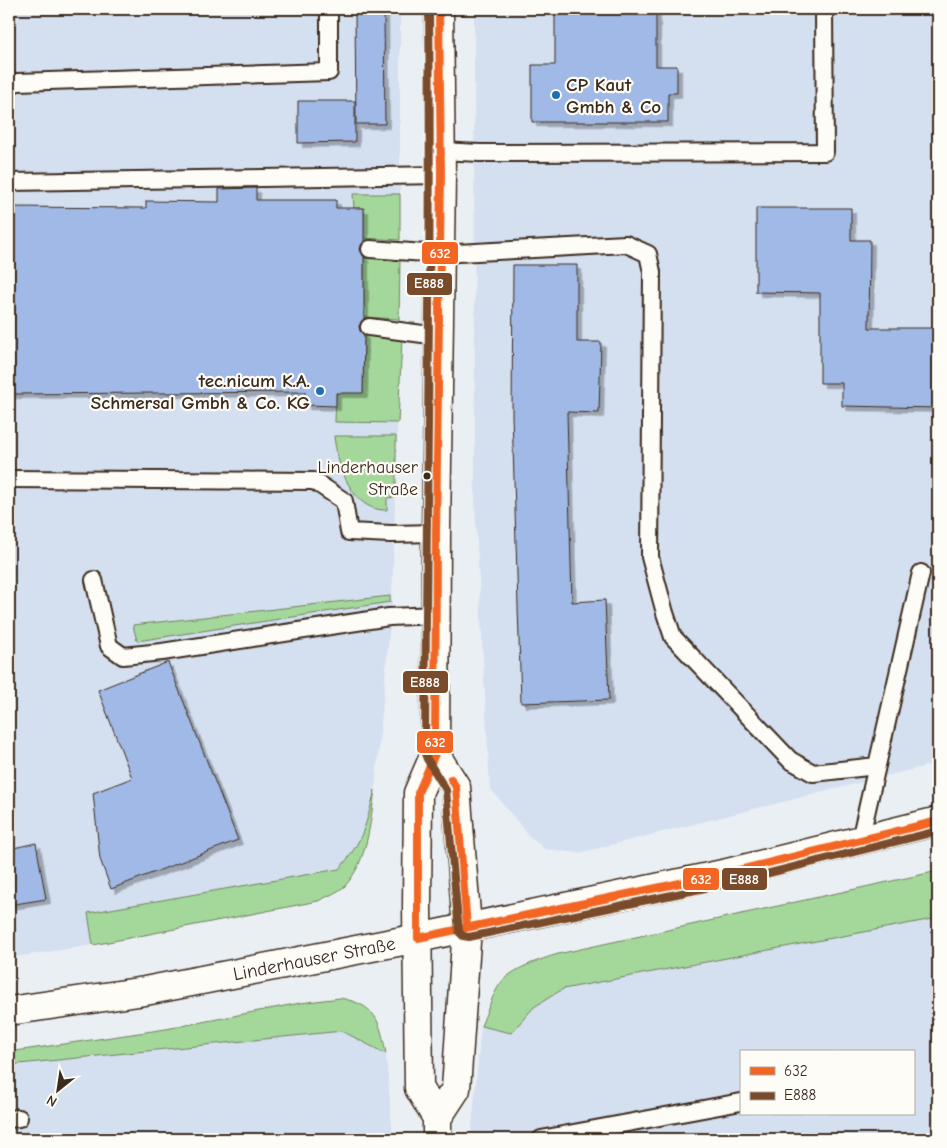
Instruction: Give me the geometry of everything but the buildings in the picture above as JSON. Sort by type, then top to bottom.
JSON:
[{"type":"street","points":[[437,1129],[419,1088],[418,794],[435,754],[440,254],[439,9]]},
{"type":"street","points":[[435,754],[456,787],[467,927],[456,1089],[437,1129]]},
{"type":"street","name":"Linderhauser Straße","points":[[9,1011],[145,991],[418,938],[723,874],[938,821]]},
{"type":"lane","points":[[9,86],[17,82],[329,72],[329,9]]},
{"type":"lane","points":[[9,182],[440,163],[480,153],[825,152],[824,9]]},
{"type":"lane","points":[[370,249],[440,254],[626,244],[648,254],[652,272],[650,557],[673,637],[790,760],[813,773],[877,766]]},
{"type":"lane","points":[[369,327],[438,336]]},
{"type":"lane","points":[[9,479],[314,481],[344,501],[350,532],[392,534],[436,533]]},
{"type":"lane","points":[[860,840],[921,573]]},
{"type":"lane","points":[[94,580],[109,646],[123,656],[162,652],[389,617],[436,615]]},
{"type":"lane","points":[[541,1139],[740,1102]]},
{"type":"shaded area","points":[[9,9],[400,9],[400,341],[392,600],[375,790],[364,831],[353,853],[339,869],[88,913],[93,945],[9,958]]},
{"type":"shaded area","points":[[474,9],[938,9],[938,763],[579,853],[545,849],[530,837],[490,788],[475,506]]},
{"type":"shaded area","points":[[938,918],[938,1139],[471,1139],[481,1026],[511,1033],[534,1007],[563,989]]},
{"type":"shaded area","points":[[342,1031],[386,1054],[393,1139],[9,1139],[9,1065]]},
{"type":"green space","points":[[353,194],[400,194],[400,240],[364,238],[364,208],[354,208]]},
{"type":"green space","points":[[364,258],[400,259],[399,319],[364,317]]},
{"type":"green space","points":[[364,336],[402,339],[398,423],[335,422],[336,393],[363,392]]},
{"type":"green space","points":[[334,436],[396,436],[396,497],[387,498],[387,510],[375,509],[364,503],[348,485],[339,460]]},
{"type":"green space","points":[[390,596],[390,602],[137,641],[133,625]]},
{"type":"green space","points":[[375,790],[367,841],[359,865],[345,886],[335,892],[318,901],[93,945],[88,913],[339,869],[359,841]]},
{"type":"green space","points":[[938,871],[938,918],[563,989],[534,1007],[511,1033],[481,1026],[494,994],[505,979],[527,965],[558,954]]},
{"type":"green space","points":[[340,998],[362,1005],[374,1016],[381,1032],[386,1054],[342,1031],[9,1065],[9,1052],[166,1029],[300,1003]]},
{"type":"transit line","name":"E888","points":[[429,9],[425,754],[446,790],[459,932],[463,936],[469,937],[725,884],[938,831]]},
{"type":"transit line","name":"632","points":[[439,9],[441,175],[435,754],[418,793],[418,938],[723,874],[938,821]]},
{"type":"transit line","name":"632","points":[[451,779],[456,787],[467,927]]},
{"type":"place","name":"CP Kaut Gmbh & Co","points":[[556,95]]},
{"type":"place","name":"tec.nicum K.A. Schmersal Gmbh & Co. KG","points":[[320,391]]},
{"type":"place","name":"Linderhauser Straße","points":[[427,476]]}]
